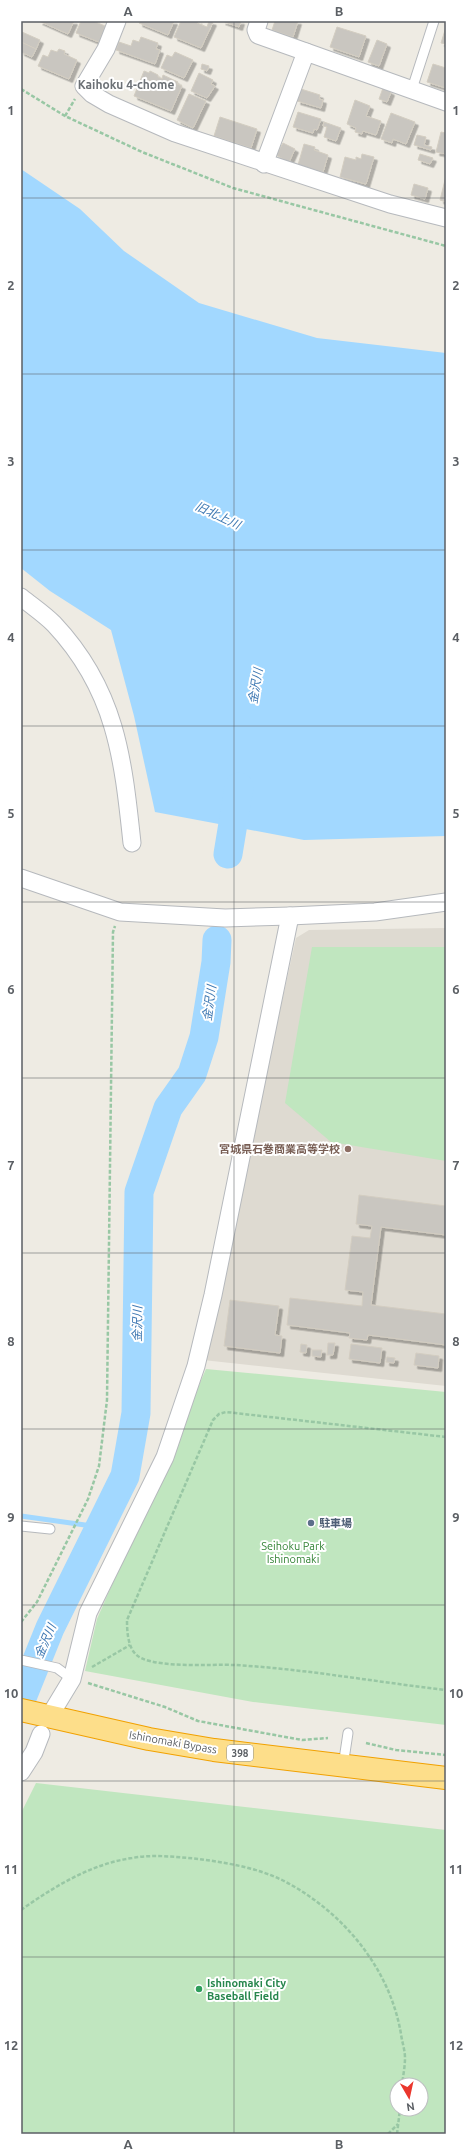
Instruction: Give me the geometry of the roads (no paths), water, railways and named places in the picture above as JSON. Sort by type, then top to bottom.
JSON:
[{"type":"highway","name":"Ishinomaki Bypass","points":[[37,1719],[149,1739],[343,1766],[446,1778]]},
{"type":"street","points":[[117,21],[106,49],[84,86],[92,94],[108,104],[175,134],[390,204],[446,218]]},
{"type":"street","points":[[259,21],[256,30],[258,35],[446,102]]},
{"type":"street","points":[[264,164],[306,52]]},
{"type":"street","points":[[21,597],[53,623],[79,654],[104,697],[115,728],[124,770],[132,843]]},
{"type":"street","points":[[21,878],[120,912],[225,918],[375,912],[446,902]]},
{"type":"street","points":[[21,1772],[34,1752],[37,1719],[72,1679],[84,1638],[88,1613],[165,1457],[196,1366],[213,1295],[290,916]]},
{"type":"lane","points":[[412,90],[434,21]]},
{"type":"lane","points":[[21,1526],[50,1529]]},
{"type":"lane","points":[[21,1660],[57,1668],[72,1679]]},
{"type":"lane","points":[[343,1766],[348,1732]]},
{"type":"water","name":"旧北上川","points":[[21,169],[80,209],[124,251],[199,303],[317,338],[446,353],[446,836],[304,840],[155,812],[134,716],[111,630],[50,591],[21,568]]},
{"type":"waterway","name":"金沢川","points":[[228,854],[239,787]]},
{"type":"waterway","name":"金沢川","points":[[21,1700],[50,1628],[125,1476],[136,1413],[139,1192],[168,1108],[192,1074],[204,1037],[216,962],[217,940]]},
{"type":"waterway","points":[[21,1516],[85,1525],[98,1529]]},
{"type":"place","name":"宮城県石巻商業高等学校","points":[[348,1149]]},
{"type":"place","name":"駐車場","points":[[311,1523]]},
{"type":"place","name":"Ishinomaki City Baseball Field","points":[[199,1989]]},
{"type":"district","name":"Kaihoku 4-chome","points":[[126,84]]},
{"type":"park label","name":"Seihoku Park Ishinomaki","points":[[293,1552]]}]
